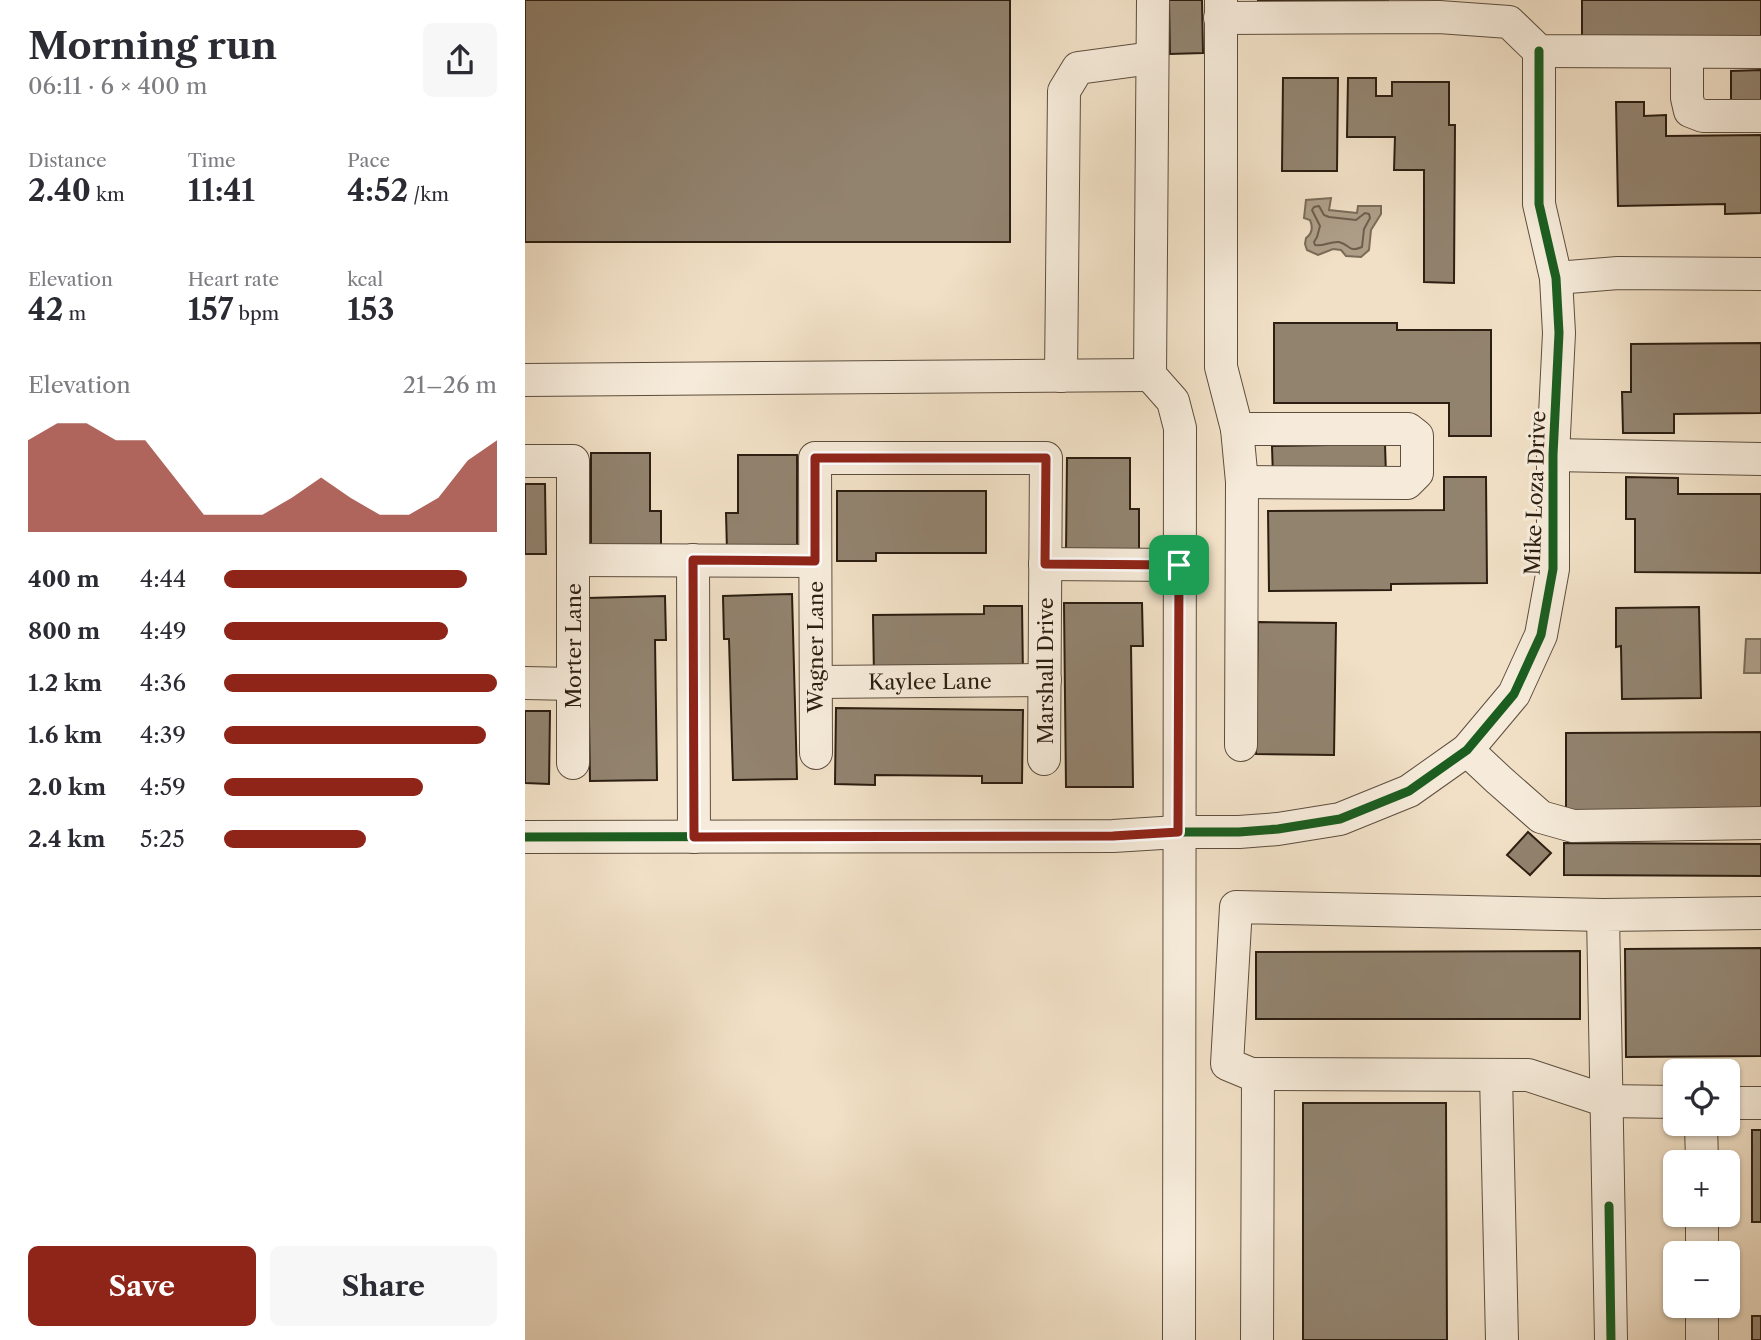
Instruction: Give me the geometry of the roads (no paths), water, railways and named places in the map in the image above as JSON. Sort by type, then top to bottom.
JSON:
[{"type":"street","points":[[1153,0],[1150,375],[1173,401],[1179,428],[1179,1340]]},
{"type":"street","points":[[1241,745],[1243,482],[1237,429],[1221,367],[1220,9],[1439,8],[1509,22],[1539,51],[1761,52]]},
{"type":"street","name":"Mike Loza Drive","points":[[525,837],[1113,836],[1277,829],[1340,819],[1409,791],[1467,750],[1514,694],[1541,635],[1553,569],[1553,455],[1559,333],[1556,278],[1539,204],[1539,51]]},
{"type":"street","points":[[1687,52],[1687,98],[1690,111],[1703,116],[1761,116]]},
{"type":"street","points":[[1061,376],[1064,91],[1078,68],[1153,58]]},
{"type":"street","points":[[1556,278],[1618,273],[1761,274]]},
{"type":"street","points":[[525,380],[1150,375]]},
{"type":"street","points":[[1237,429],[1408,429],[1417,436],[1417,472],[1407,483],[1243,482]]},
{"type":"street","points":[[1553,455],[1761,459]]},
{"type":"street","name":"Marshall Drive","points":[[815,458],[1046,458],[1044,759]]},
{"type":"street","name":"Wagner Lane","points":[[815,458],[815,752]]},
{"type":"street","points":[[525,461],[573,461],[573,560]]},
{"type":"street","name":"Morter Lane","points":[[573,763],[573,560],[815,561]]},
{"type":"street","points":[[693,560],[694,837]]},
{"type":"street","points":[[1045,564],[1179,565]]},
{"type":"street","name":"Kaylee Lane","points":[[815,682],[1045,680]]},
{"type":"street","points":[[525,683],[573,684]]},
{"type":"street","points":[[1467,750],[1541,817],[1573,826],[1761,823]]},
{"type":"street","points":[[1663,1102],[1607,1101],[1528,1075],[1251,1074],[1227,1064],[1236,907],[1603,915],[1761,913]]},
{"type":"street","points":[[1603,915],[1611,1340]]},
{"type":"street","points":[[1257,1340],[1258,1074]]},
{"type":"street","points":[[1496,1075],[1502,1340]]},
{"type":"street","points":[[1740,1102],[1761,1103]]},
{"type":"street","points":[[1702,1318],[1702,1340]]},
{"type":"water","points":[[1331,198],[1329,210],[1357,213],[1358,206],[1381,206],[1381,214],[1371,230],[1369,250],[1361,257],[1346,256],[1341,250],[1333,249],[1318,255],[1307,250],[1306,238],[1312,227],[1310,220],[1304,218],[1306,200]]},
{"type":"water","points":[[1746,639],[1761,639],[1761,673],[1744,673]]}]
